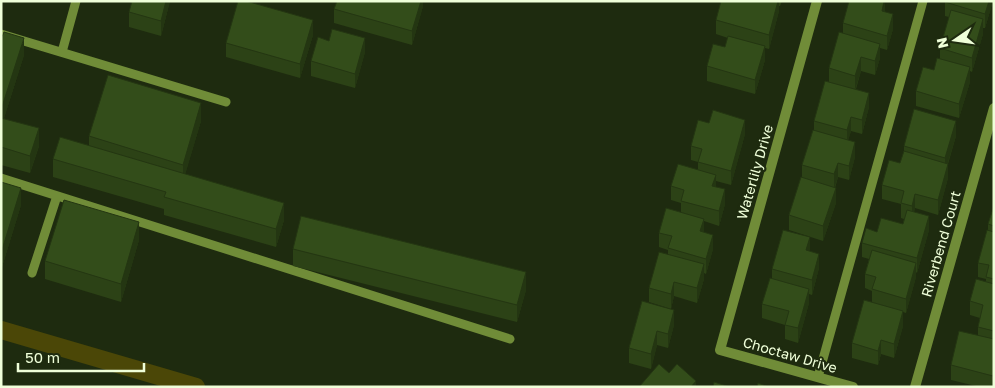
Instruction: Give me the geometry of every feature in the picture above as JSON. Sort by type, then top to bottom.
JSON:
[{"type":"street","name":"Waterlily Drive","points":[[720,350],[817,1]]},
{"type":"street","name":"Riverbend Court","points":[[915,387],[994,108]]},
{"type":"street","name":"Choctaw Drive","points":[[720,350],[853,387]]},
{"type":"lane","points":[[62,52],[76,1]]},
{"type":"lane","points":[[818,377],[923,1]]},
{"type":"lane","points":[[1,34],[226,102]]},
{"type":"lane","points":[[1,178],[510,339]]},
{"type":"lane","points":[[32,273],[57,196]]},
{"type":"building","points":[[132,1],[166,1],[161,21],[129,12]]},
{"type":"building","points":[[238,1],[246,1],[313,20],[300,64],[226,43]]},
{"type":"building","points":[[337,1],[421,1],[412,31],[334,9]]},
{"type":"building","points":[[721,1],[778,1],[769,35],[716,20]]},
{"type":"building","points":[[849,1],[884,1],[882,11],[893,14],[887,36],[843,23]]},
{"type":"building","points":[[945,1],[989,1],[985,14]]},
{"type":"building","points":[[951,10],[983,19],[972,58],[940,48]]},
{"type":"building","points":[[332,29],[365,38],[355,74],[311,61],[318,37],[329,41]]},
{"type":"building","points":[[4,32],[24,38],[1,110],[1,39]]},
{"type":"building","points":[[839,32],[880,44],[875,61],[861,57],[855,76],[829,68]]},
{"type":"building","points":[[728,36],[765,46],[755,80],[707,66],[713,44],[725,47]]},
{"type":"building","points":[[937,58],[970,67],[959,104],[916,91],[923,67],[934,70]]},
{"type":"building","points":[[108,75],[201,103],[183,165],[89,136]]},
{"type":"building","points":[[825,81],[869,93],[862,120],[851,117],[847,130],[814,121]]},
{"type":"building","points":[[914,109],[956,121],[945,158],[904,146]]},
{"type":"building","points":[[713,110],[745,120],[731,171],[698,162],[702,149],[691,146],[698,120],[709,123]]},
{"type":"building","points":[[1,118],[39,128],[30,156],[1,147]]},
{"type":"building","points":[[813,130],[855,142],[849,166],[838,163],[834,174],[802,165]]},
{"type":"building","points":[[60,137],[284,203],[276,229],[164,197],[166,192],[53,159]]},
{"type":"building","points":[[904,151],[948,164],[938,200],[915,194],[912,206],[901,203],[904,191],[882,185],[889,160],[900,163]]},
{"type":"building","points":[[678,164],[716,175],[712,186],[725,189],[719,211],[681,201],[684,190],[671,186]]},
{"type":"building","points":[[801,177],[836,188],[823,226],[789,215]]},
{"type":"building","points":[[1,182],[21,188],[2,250],[1,249]]},
{"type":"building","points":[[64,200],[139,222],[121,284],[45,261]]},
{"type":"building","points":[[994,206],[994,226],[988,224]]},
{"type":"building","points":[[666,208],[704,219],[700,231],[713,235],[706,259],[668,248],[672,236],[659,233]]},
{"type":"building","points":[[907,210],[929,216],[917,258],[862,243],[866,228],[877,232],[881,218],[903,224]]},
{"type":"building","points":[[301,216],[526,272],[517,305],[293,249]]},
{"type":"building","points":[[783,230],[810,237],[806,250],[819,254],[812,280],[772,269]]},
{"type":"building","points":[[987,230],[994,232],[994,279],[986,277],[989,265],[978,263]]},
{"type":"building","points":[[872,250],[916,263],[906,299],[872,289],[876,277],[865,274]]},
{"type":"building","points":[[659,252],[704,264],[697,288],[674,282],[671,294],[649,288]]},
{"type":"building","points":[[770,278],[809,289],[798,328],[785,325],[789,311],[762,304]]},
{"type":"building","points":[[976,279],[994,284],[994,331],[978,327],[983,305],[970,301]]},
{"type":"building","points":[[864,300],[903,311],[894,344],[881,340],[878,351],[852,343]]},
{"type":"building","points":[[642,301],[674,310],[668,334],[657,331],[651,354],[629,348]]},
{"type":"building","points":[[959,331],[994,339],[993,376],[951,365]]},
{"type":"building","points":[[659,364],[669,373],[677,364],[696,381],[691,387],[639,387]]},
{"type":"building","points":[[714,382],[730,387],[713,387]]},
{"type":"building","points":[[758,383],[769,387],[757,387]]},
{"type":"waterway","points":[[1,330],[196,387]]}]
